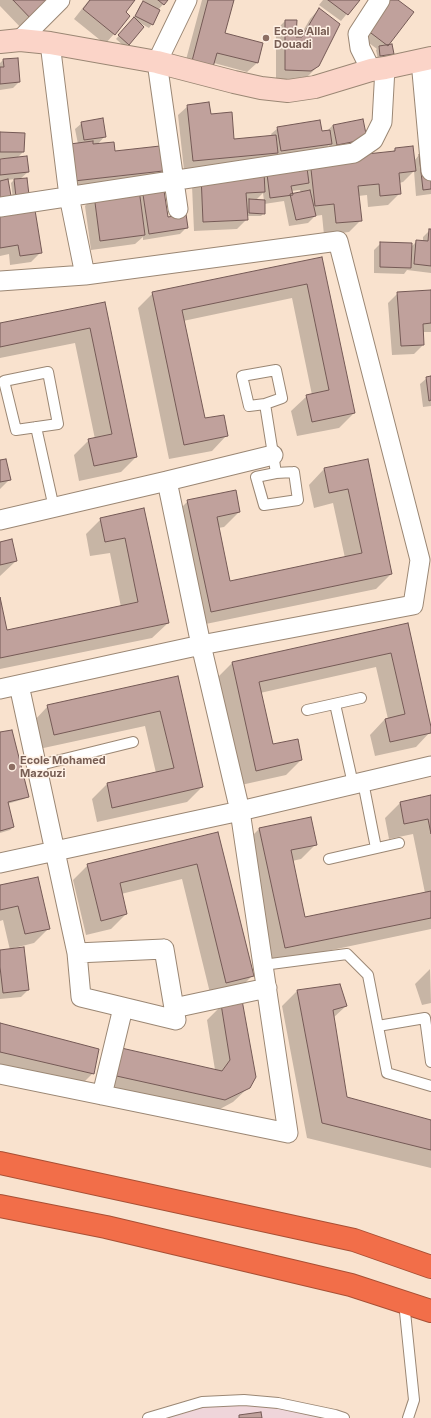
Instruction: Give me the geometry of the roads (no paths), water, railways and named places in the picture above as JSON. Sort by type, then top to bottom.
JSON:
[{"type":"highway","points":[[0,1163],[354,1240],[431,1267]]},
{"type":"highway","points":[[0,1206],[114,1228],[351,1285],[431,1311]]},
{"type":"street","points":[[10,41],[60,0]]},
{"type":"street","points":[[178,209],[157,62],[187,0]]},
{"type":"street","points":[[0,207],[354,153],[373,140],[382,122],[378,69],[360,48],[358,34],[380,0]]},
{"type":"street","points":[[10,41],[50,43],[157,62],[260,88],[288,91],[315,87],[378,69],[426,60],[431,171]]},
{"type":"street","points":[[50,43],[69,196],[85,275]]},
{"type":"street","points":[[0,281],[85,275],[338,241],[420,560],[414,605],[201,645],[0,690]]},
{"type":"street","points":[[0,520],[168,481],[274,464]]},
{"type":"street","points":[[0,1074],[288,1133],[240,810],[201,645],[168,481]]},
{"type":"street","points":[[19,685],[77,953],[81,997],[176,1020],[164,949],[77,953]]},
{"type":"street","points":[[0,863],[431,766]]},
{"type":"street","points":[[174,1008],[266,988]]},
{"type":"street","points":[[102,1095],[123,1008]]},
{"type":"lane","points":[[276,370],[282,398],[265,404],[250,406],[242,376],[276,370]]},
{"type":"lane","points":[[48,372],[58,424],[36,427],[16,430],[4,381],[48,372]]},
{"type":"lane","points":[[265,404],[274,464]]},
{"type":"lane","points":[[36,427],[54,508]]},
{"type":"lane","points":[[274,464],[294,472],[298,500],[264,505],[256,478],[274,464]]},
{"type":"lane","points":[[307,710],[361,698]]},
{"type":"lane","points":[[335,704],[376,848]]},
{"type":"lane","points":[[36,766],[133,742]]},
{"type":"lane","points":[[329,859],[399,843]]},
{"type":"lane","points":[[263,965],[347,954],[368,975],[387,1073],[431,1086]]},
{"type":"lane","points":[[378,1026],[425,1018],[431,1062]]},
{"type":"lane","points":[[404,1302],[414,1400],[408,1418]]},
{"type":"lane","points":[[148,1418],[202,1402],[244,1400],[278,1403],[344,1418]]},
{"type":"place","name":"Ecole Allal Douadi","points":[[266,38]]},
{"type":"place","name":"Ecole Mohamed Mazouzi","points":[[12,767]]}]
